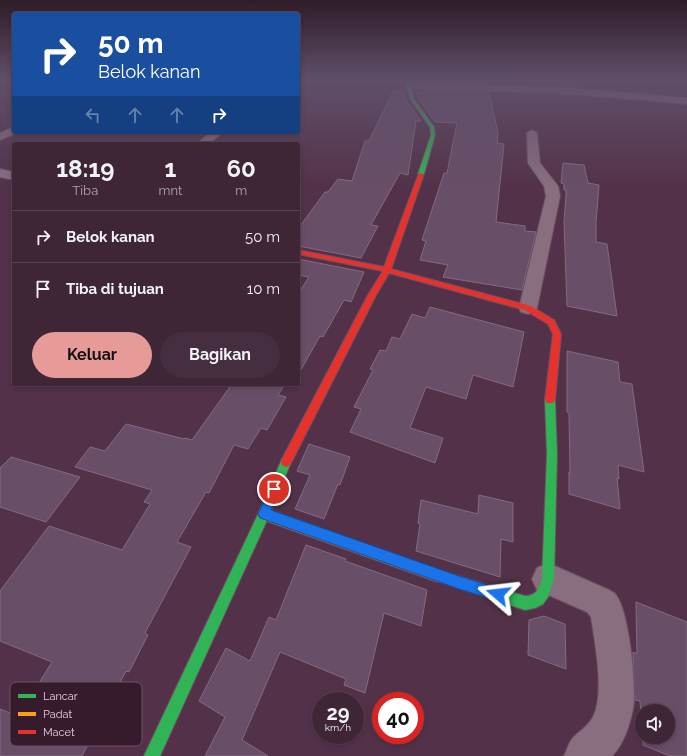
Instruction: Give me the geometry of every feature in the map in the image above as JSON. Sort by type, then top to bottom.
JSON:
[{"type":"street","points":[[152,756],[264,514],[285,464],[372,295],[387,270],[411,205],[433,135],[432,127],[424,115]]},
{"type":"street","points":[[0,137],[12,131]]},
{"type":"street","points":[[528,308],[553,196],[551,186],[534,163],[532,133]]},
{"type":"street","points":[[205,142],[215,134]]},
{"type":"street","points":[[0,173],[12,176]]},
{"type":"street","points":[[264,514],[459,582],[525,603],[537,601],[543,595],[548,578],[552,454],[550,390],[557,334],[551,322],[528,308],[387,270],[300,252]]},
{"type":"street","points":[[548,578],[598,600],[605,606],[607,612],[616,682],[615,713],[603,737],[587,750],[584,756]]},
{"type":"building","points":[[381,115],[417,115],[421,121],[416,121],[408,175],[400,173],[371,225],[378,226],[361,258],[300,246],[300,226],[325,192],[328,192],[338,179],[352,181],[365,141],[369,141]]},
{"type":"building","points":[[430,115],[494,115],[498,133],[497,143],[504,144],[496,222],[525,226],[525,231],[536,232],[522,290],[443,277],[448,265],[420,260],[426,241],[422,240],[444,173],[447,173],[457,123],[435,122]]},
{"type":"building","points":[[563,163],[584,165],[588,183],[599,185],[596,242],[607,244],[617,316],[567,306],[564,222],[566,190],[564,190],[564,184],[561,183]]},
{"type":"building","points":[[300,259],[364,272],[351,302],[344,300],[323,337],[320,336],[300,371],[300,291],[309,277],[300,275]]},
{"type":"building","points":[[430,307],[524,332],[513,387],[473,375],[466,399],[426,387],[410,428],[443,438],[435,463],[350,432],[361,409],[354,407],[373,370],[370,369],[380,350],[386,351],[392,337],[400,339],[412,314],[425,318]]},
{"type":"building","points":[[567,351],[618,362],[620,382],[632,384],[644,472],[618,465],[619,479],[617,478],[620,509],[569,494],[569,472],[570,473],[569,413],[567,412]]},
{"type":"building","points":[[231,386],[284,386],[278,395],[286,397],[267,430],[261,428],[248,449],[234,445],[209,493],[206,492],[177,542],[191,547],[145,633],[148,635],[129,672],[126,671],[120,682],[40,682],[52,662],[0,641],[0,591],[49,526],[122,550],[150,504],[144,502],[152,490],[75,467],[90,447],[105,451],[126,424],[192,440]]},
{"type":"building","points":[[309,444],[350,457],[340,485],[338,484],[324,519],[295,509],[310,475],[297,471]]},
{"type":"building","points":[[11,457],[80,477],[46,522],[0,507],[0,468]]},
{"type":"building","points":[[479,495],[513,503],[513,542],[501,539],[500,577],[416,551],[420,524],[418,523],[421,500],[478,514]]},
{"type":"building","points":[[306,545],[346,559],[345,561],[427,590],[421,626],[384,613],[365,693],[344,685],[346,679],[280,652],[242,740],[268,756],[205,756],[225,717],[199,701],[226,648],[250,661],[269,617],[276,620]]},
{"type":"building","points":[[636,602],[687,622],[687,756],[670,756],[643,745],[675,744],[675,704],[640,704],[640,701],[635,700],[633,652],[637,654]]},
{"type":"building","points":[[544,616],[565,624],[566,669],[528,655],[529,620]]},
{"type":"building","points":[[0,709],[10,713],[10,746],[87,746],[82,756],[0,756]]},
{"type":"traffic: fast","points":[[421,174],[433,135],[432,127],[424,115]]},
{"type":"traffic: fast","points":[[438,576],[525,603],[535,602],[541,596],[548,579],[552,454],[550,400]]},
{"type":"traffic: fast","points":[[152,756],[264,514],[286,462]]},
{"type":"traffic: slow","points":[[264,514],[438,576]]},
{"type":"traffic: jam","points":[[286,462],[372,295],[387,270],[421,174]]},
{"type":"traffic: jam","points":[[300,252],[387,270],[528,308],[551,322],[557,334],[550,400]]},
{"type":"route","points":[[274,489],[264,514],[459,582],[498,594]]}]
